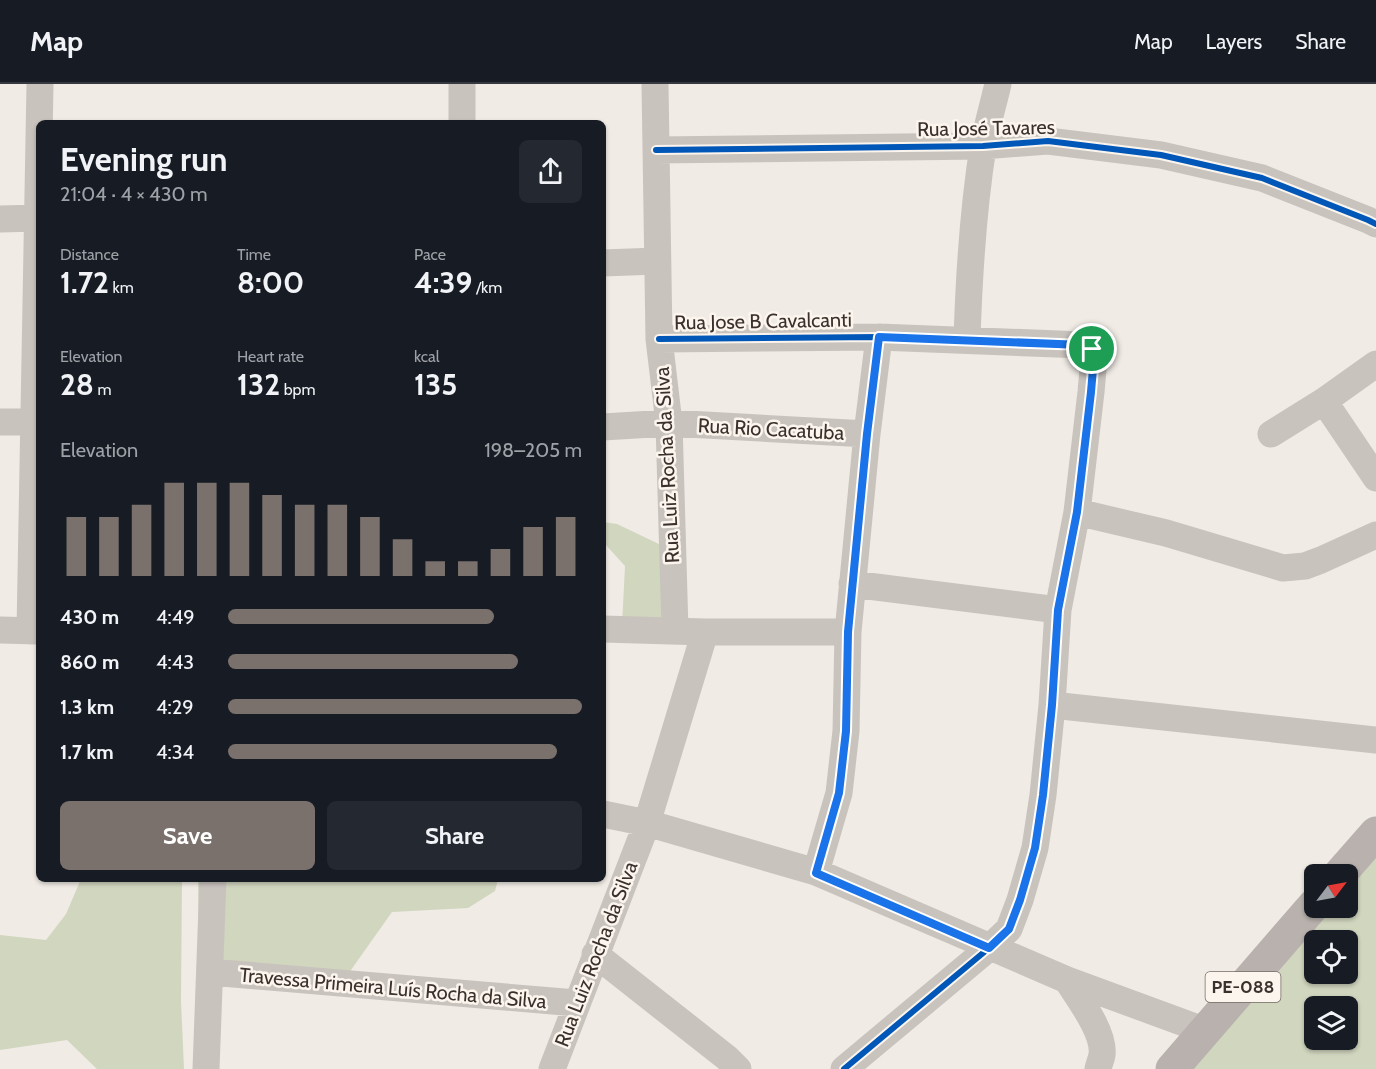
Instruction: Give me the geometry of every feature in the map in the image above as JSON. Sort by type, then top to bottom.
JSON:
[{"type":"main road","points":[[1349,864],[1376,832]]},
{"type":"main road","name":"PE-088","points":[[1172,1069],[1304,917]]},
{"type":"street","points":[[39,120],[40,84]]},
{"type":"street","points":[[462,84],[462,120]]},
{"type":"street","name":"Rua Luiz Rocha da Silva","points":[[655,84],[659,339],[669,423],[675,630]]},
{"type":"street","points":[[967,339],[968,287],[984,146],[998,84]]},
{"type":"street","name":"Rua José Tavares","points":[[656,150],[984,146],[1048,141],[1161,154],[1262,178],[1376,224]]},
{"type":"street","points":[[0,219],[36,218]]},
{"type":"street","points":[[606,263],[657,261]]},
{"type":"street","points":[[816,873],[839,793],[846,731],[848,632],[852,584],[879,337]]},
{"type":"street","name":"Rua Jose B Cavalcanti","points":[[659,339],[879,337],[967,339],[1090,347],[1094,357],[1077,512]]},
{"type":"street","points":[[1271,434],[1324,401],[1376,364]]},
{"type":"street","points":[[1324,401],[1376,478]]},
{"type":"street","points":[[0,422],[36,422],[34,631],[0,630]]},
{"type":"street","name":"Rua Rio Cacatuba","points":[[606,427],[669,423],[867,434]]},
{"type":"street","points":[[844,1069],[1009,929],[1035,848],[1052,705],[1058,610],[1077,512],[1166,533],[1283,568],[1305,566],[1376,535]]},
{"type":"street","points":[[852,584],[1058,610]]},
{"type":"street","points":[[606,629],[848,632]]},
{"type":"street","name":"Rua Luiz Rocha da Silva","points":[[552,1069],[646,823],[705,632]]},
{"type":"street","points":[[1052,705],[1376,740]]},
{"type":"street","points":[[606,815],[646,823],[816,873],[1067,980],[1206,1031]]},
{"type":"street","points":[[206,1069],[213,882]]},
{"type":"street","points":[[595,954],[738,1069]]},
{"type":"street","name":"Travessa Primeira Luís Rocha da Silva","points":[[210,972],[576,1003]]},
{"type":"street","points":[[1067,980],[1083,1005],[1100,1040],[1102,1053],[1098,1069]]},
{"type":"green space","points":[[606,522],[617,524],[661,545],[661,631],[622,625],[625,566],[606,545]]},
{"type":"green space","points":[[1376,840],[1376,1069],[1174,1069],[1309,918],[1358,918],[1358,864],[1356,864]]},
{"type":"green space","points":[[80,882],[182,882],[181,1001],[184,1069],[97,1069],[67,1040],[0,1050],[0,935],[46,940],[66,914]]},
{"type":"green space","points":[[198,882],[497,882],[495,891],[468,908],[392,912],[346,977],[199,960]]},
{"type":"cycle path","points":[[656,150],[983,146],[1048,141],[1161,155],[1262,178],[1376,224]]},
{"type":"cycle path","points":[[659,339],[879,337],[1083,345],[1090,347],[1093,353],[1091,392],[1077,512],[1058,610],[1043,795],[1035,848],[1020,900],[1009,929],[844,1069]]},
{"type":"route","points":[[879,337],[1087,345],[1092,349],[1094,357],[1091,392],[1077,512],[1058,610],[1052,705],[1035,848],[1009,929],[989,948],[816,873],[839,793],[846,731],[848,632],[879,337]]}]
